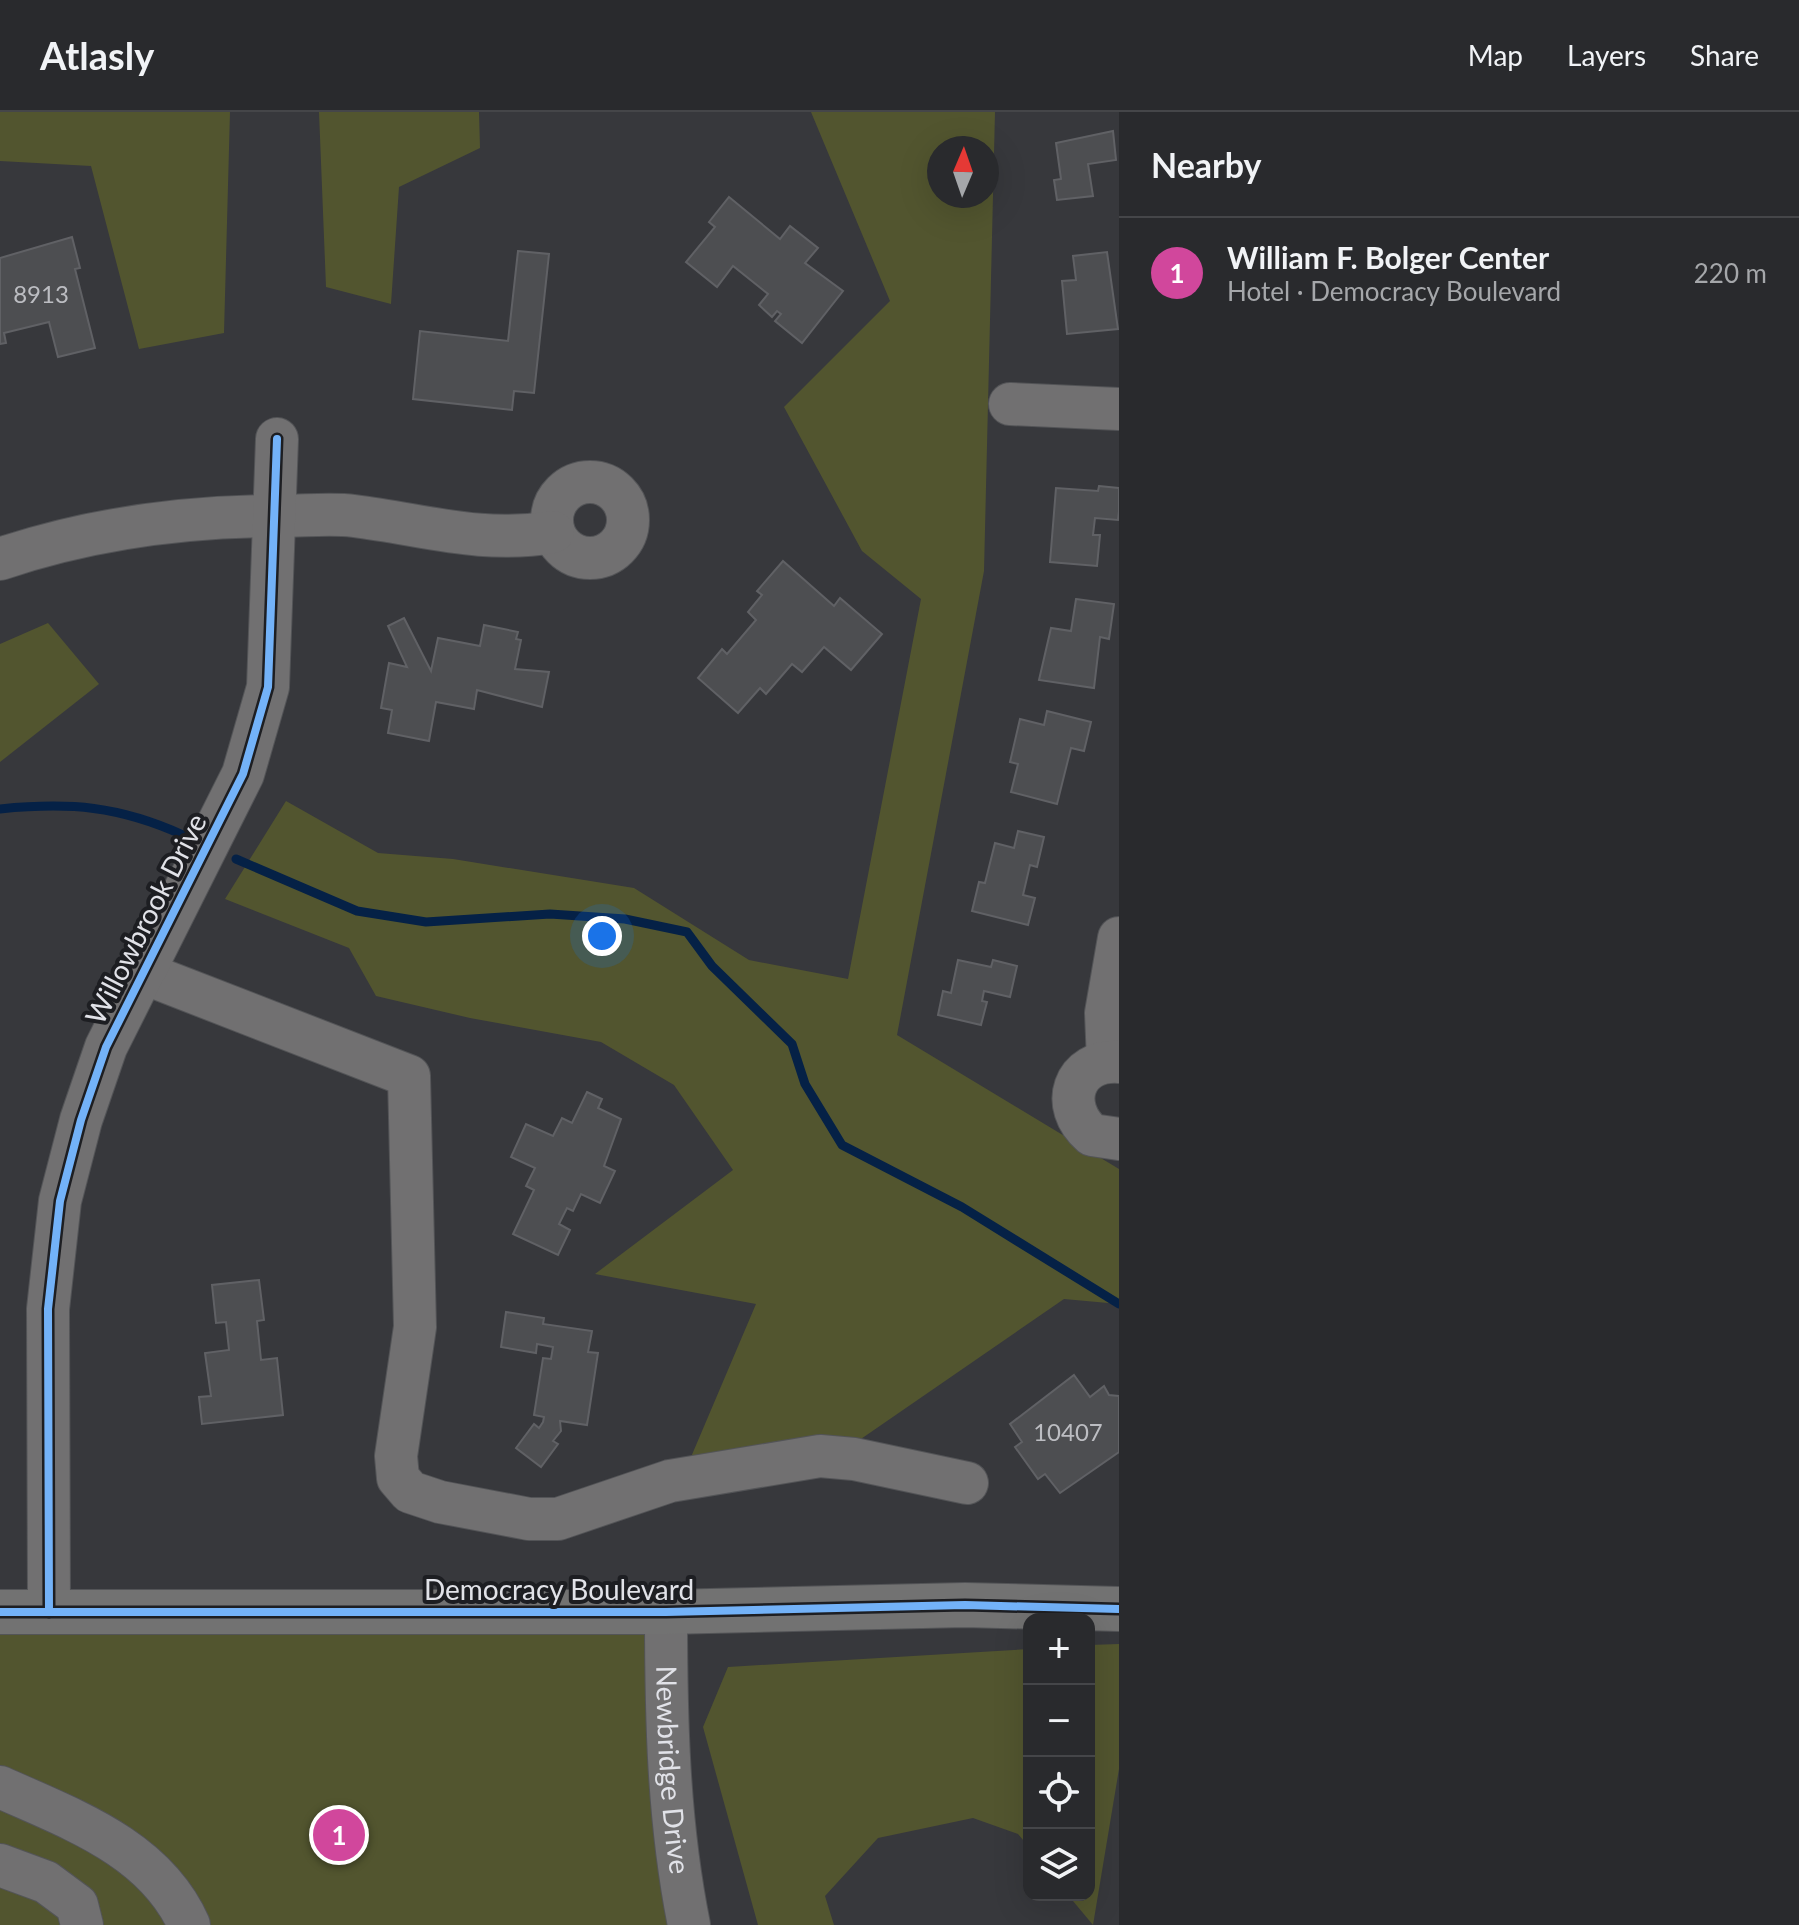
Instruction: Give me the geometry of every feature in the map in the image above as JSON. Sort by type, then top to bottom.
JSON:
[{"type":"main road","name":"Democracy Boulevard","points":[[0,1612],[666,1612],[965,1605],[1119,1609]]},
{"type":"street","points":[[1010,404],[1119,409]]},
{"type":"street","name":"Willowbrook Drive","points":[[49,1612],[48,1309],[60,1201],[81,1120],[106,1047],[243,774],[257,732],[268,687],[277,439]]},
{"type":"street","points":[[0,559],[75,537],[156,522],[274,516],[352,516],[481,537],[519,537],[553,532]]},
{"type":"street","points":[[1119,938],[1106,1013],[1113,1062],[1085,1071],[1073,1093],[1076,1116],[1092,1135],[1119,1139]]},
{"type":"street","points":[[141,972],[409,1076],[415,1327],[396,1456],[398,1478],[410,1492],[440,1502],[529,1519],[558,1519],[670,1481],[820,1456],[854,1459],[967,1483]]},
{"type":"street","name":"Newbridge Drive","points":[[666,1612],[666,1746],[676,1858],[689,1925]]},
{"type":"street","points":[[0,1787],[93,1830],[144,1862],[183,1912],[189,1925]]},
{"type":"street","points":[[0,1865],[46,1882],[77,1905],[82,1925]]},
{"type":"green space","points":[[0,112],[230,112],[224,333],[139,349],[91,166],[0,161]]},
{"type":"green space","points":[[319,112],[479,112],[480,148],[399,187],[391,304],[326,287]]},
{"type":"green space","points":[[811,112],[995,112],[994,136],[927,136],[927,208],[993,208],[984,571],[897,1035],[1119,1169],[1119,1304],[1064,1299],[858,1441],[691,1457],[756,1304],[595,1274],[733,1170],[674,1085],[601,1042],[470,1018],[376,996],[349,948],[225,899],[286,801],[378,853],[453,859],[634,888],[749,960],[848,979],[921,599],[862,551],[784,407],[890,301]]},
{"type":"green space","points":[[48,623],[99,684],[0,762],[0,644]]},
{"type":"green space","points":[[0,1609],[666,1612],[692,1925],[0,1925]]},
{"type":"green space","points":[[1119,1644],[1119,1769],[1093,1925],[1073,1901],[1095,1901],[1095,1645]]},
{"type":"green space","points":[[1023,1649],[1023,1840],[1018,1834],[973,1818],[878,1838],[825,1896],[834,1925],[758,1925],[703,1727],[728,1667]]},
{"type":"building","points":[[1113,131],[1116,160],[1088,164],[1093,196],[1057,200],[1054,180],[1061,179],[1056,143]]},
{"type":"building","points":[[729,197],[780,239],[790,226],[818,248],[805,263],[843,291],[802,343],[775,321],[781,314],[777,311],[772,317],[759,305],[768,294],[733,266],[717,287],[686,262],[715,227],[709,222]]},
{"type":"building","points":[[72,237],[80,268],[75,269],[95,348],[58,357],[49,322],[4,333],[6,343],[0,344],[0,258]]},
{"type":"building","points":[[518,251],[549,254],[534,393],[514,391],[512,410],[413,399],[420,331],[508,341]]},
{"type":"building","points":[[1107,252],[1118,329],[1067,334],[1062,281],[1076,280],[1073,256]]},
{"type":"building","points":[[1099,486],[1119,488],[1119,511],[1118,520],[1095,518],[1093,535],[1100,535],[1097,566],[1050,562],[1056,488],[1098,491]]},
{"type":"building","points":[[783,561],[834,606],[840,598],[882,634],[851,670],[824,647],[802,672],[792,664],[766,694],[760,688],[738,713],[698,678],[722,649],[727,654],[756,620],[748,612],[762,595],[757,591]]},
{"type":"building","points":[[1076,599],[1114,604],[1109,639],[1100,637],[1094,688],[1039,680],[1051,628],[1071,631]]},
{"type":"building","points":[[404,618],[431,671],[438,638],[480,646],[484,625],[518,632],[516,639],[521,640],[515,669],[549,672],[542,707],[477,690],[474,709],[436,702],[429,741],[388,733],[392,710],[381,708],[389,663],[407,667],[388,626]]},
{"type":"building","points":[[1047,711],[1091,722],[1084,751],[1071,748],[1057,804],[1011,792],[1018,764],[1010,762],[1020,719],[1044,725]]},
{"type":"building","points":[[1018,831],[1044,837],[1037,867],[1030,865],[1023,895],[1035,898],[1028,925],[972,911],[979,882],[985,883],[995,843],[1014,848]]},
{"type":"building","points":[[958,960],[991,967],[993,960],[1017,966],[1010,997],[984,991],[982,1001],[987,1002],[981,1025],[938,1015],[943,991],[951,993]]},
{"type":"building","points":[[587,1092],[602,1099],[598,1108],[621,1119],[604,1166],[615,1171],[600,1203],[581,1194],[573,1211],[567,1208],[559,1224],[570,1230],[558,1255],[513,1234],[534,1190],[526,1186],[535,1168],[511,1157],[526,1124],[553,1136],[562,1118],[572,1123]]},
{"type":"building","points":[[259,1280],[264,1320],[257,1321],[261,1360],[277,1358],[283,1415],[202,1424],[199,1397],[211,1396],[205,1353],[229,1350],[226,1322],[216,1323],[212,1285]]},
{"type":"building","points":[[506,1312],[544,1318],[543,1324],[592,1331],[588,1352],[598,1353],[587,1425],[560,1421],[561,1431],[553,1441],[558,1444],[541,1467],[516,1448],[534,1424],[539,1428],[543,1422],[544,1417],[534,1415],[543,1358],[551,1359],[553,1347],[537,1344],[536,1353],[501,1347]]},
{"type":"building","points":[[1074,1375],[1090,1397],[1104,1386],[1109,1395],[1119,1396],[1119,1452],[1060,1493],[1045,1474],[1038,1479],[1015,1447],[1022,1442],[1010,1424]]},
{"type":"waterway","points":[[0,809],[49,806],[94,808],[137,818],[183,835]]},
{"type":"waterway","points":[[236,859],[357,911],[426,922],[550,914],[625,919],[687,932],[712,966],[792,1044],[805,1084],[842,1145],[962,1207],[1119,1304]]},
{"type":"cycle path","points":[[49,1612],[48,1309],[60,1201],[81,1120],[106,1047],[243,774],[268,687],[277,439]]},
{"type":"cycle path","points":[[0,1612],[666,1612],[965,1605],[1119,1609]]},
{"type":"place","name":"William F. Bolger Center","points":[[339,1835]]}]
